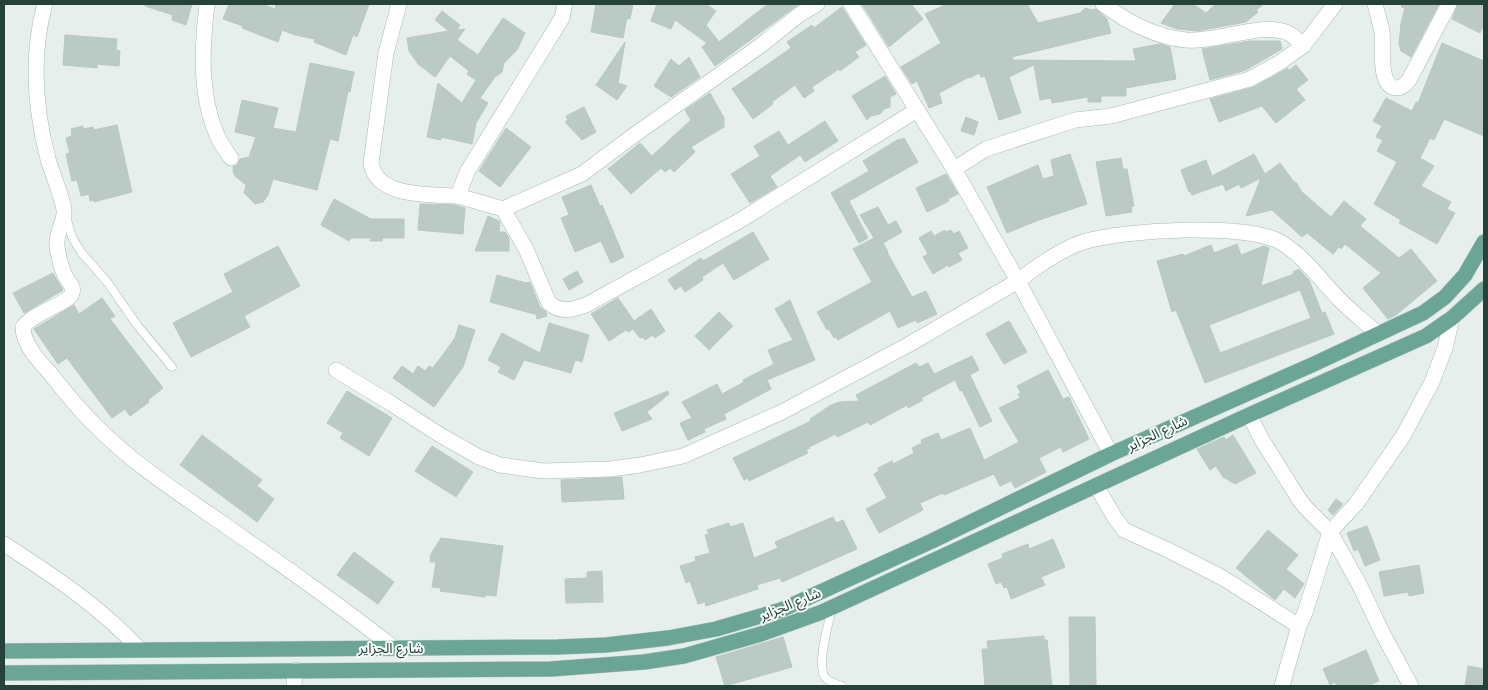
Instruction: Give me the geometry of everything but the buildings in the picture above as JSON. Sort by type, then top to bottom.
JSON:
[{"type":"main road","name":"شارع الجزاير","points":[[4,651],[558,647],[668,638],[716,630],[781,610],[932,541],[1111,454],[1423,313],[1445,297],[1465,275],[1484,242]]},
{"type":"main road","name":"شارع الجزاير","points":[[4,673],[552,669],[644,662],[684,656],[718,647],[832,608],[1097,487],[1249,415],[1426,336],[1452,318],[1484,289]]},
{"type":"street","points":[[45,4],[40,20],[37,49],[40,125],[48,159],[65,213],[56,240],[66,278],[72,286],[72,293],[63,303],[50,307],[31,318],[23,327],[26,341],[34,355],[96,427],[142,465],[394,648]]},
{"type":"street","points":[[207,4],[202,47],[209,109],[217,135],[231,158]]},
{"type":"street","points":[[399,4],[386,53],[371,164],[372,170],[385,184],[402,192],[458,196],[503,209],[582,174],[754,51],[800,14],[817,4]]},
{"type":"street","points":[[458,196],[475,160],[562,18],[565,4]]},
{"type":"street","points":[[851,4],[954,168],[1018,281],[1111,454]]},
{"type":"street","points":[[1103,4],[1140,26],[1168,37],[1201,40],[1273,29],[1287,33],[1303,46]]},
{"type":"street","points":[[954,168],[986,149],[1075,120],[1111,116],[1250,79],[1279,63],[1303,46],[1335,4]]},
{"type":"street","points":[[1375,4],[1382,32],[1382,68],[1388,85],[1401,88],[1409,80],[1449,4]]},
{"type":"street","points":[[503,209],[526,250],[549,303],[554,307],[567,310],[586,305],[739,221],[917,110]]},
{"type":"street","points":[[336,370],[440,435],[479,457],[500,465],[542,471],[611,469],[640,465],[683,456],[782,412],[908,344],[1018,281],[1059,254],[1081,243],[1105,237],[1178,231],[1247,232],[1269,237],[1280,242],[1298,254],[1341,301],[1378,334]]},
{"type":"street","points":[[1282,686],[1299,626],[1306,610],[1330,532],[1356,504],[1403,436],[1432,382],[1445,348],[1452,318]]},
{"type":"street","points":[[1249,415],[1262,440],[1299,499],[1330,532],[1359,584],[1410,686]]},
{"type":"street","points":[[1097,487],[1124,530],[1222,578],[1299,626]]},
{"type":"street","points":[[4,544],[61,582],[102,614],[140,650]]},
{"type":"street","points":[[294,686],[295,670]]},
{"type":"lane","points":[[65,213],[72,237],[81,252],[172,367]]},
{"type":"lane","points":[[832,608],[822,660],[822,670],[825,677],[842,686]]}]
